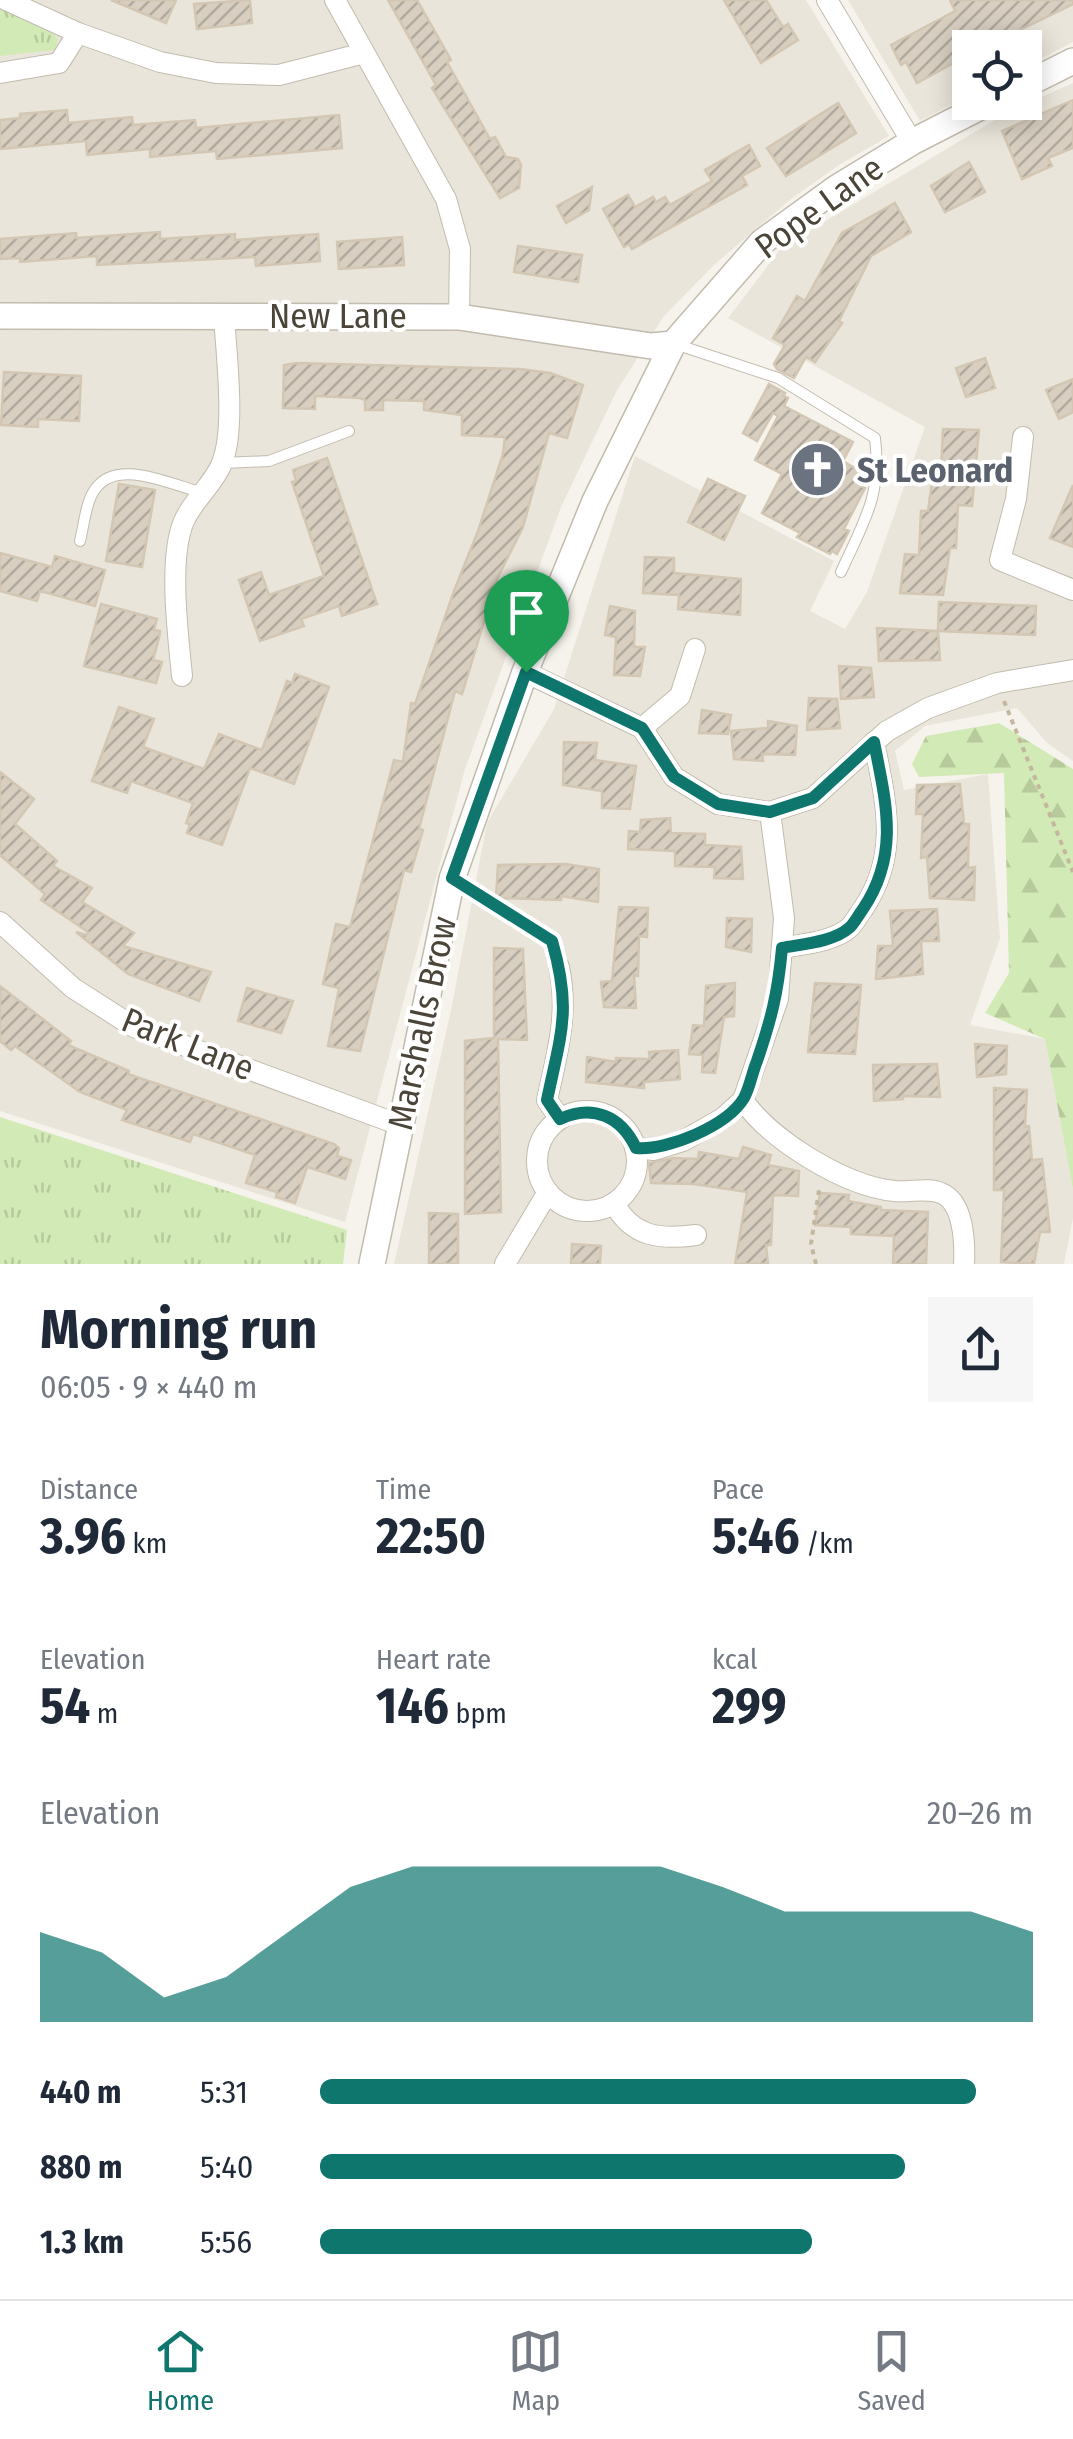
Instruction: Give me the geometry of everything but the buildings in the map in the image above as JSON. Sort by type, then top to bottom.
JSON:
[{"type":"street","points":[[6,0],[78,34],[160,62],[216,73],[279,76],[364,53]]},
{"type":"street","points":[[335,0],[446,199],[460,249],[459,317]]},
{"type":"street","points":[[827,0],[912,142]]},
{"type":"street","points":[[0,73],[59,63],[78,34]]},
{"type":"street","points":[[1042,76],[1073,61]]},
{"type":"street","name":"Pope Lane","points":[[673,344],[762,242],[835,188],[955,120]]},
{"type":"street","points":[[182,676],[175,562],[181,527],[222,463],[229,411],[224,315]]},
{"type":"street","name":"New Lane","points":[[0,316],[459,317],[650,346],[673,344]]},
{"type":"street","name":"Marshalls Brow","points":[[372,1264],[452,878],[526,672],[595,502],[673,344]]},
{"type":"street","points":[[1023,438],[1016,499],[1000,560],[1073,590]]},
{"type":"street","points":[[642,728],[680,696],[695,649]]},
{"type":"street","points":[[526,672],[642,728],[674,777],[718,804],[770,812],[813,798],[874,742],[928,708],[997,683],[1073,670]]},
{"type":"street","points":[[782,948],[818,941],[849,929],[874,892],[888,852],[874,742]]},
{"type":"street","points":[[636,1148],[654,1150],[683,1141],[723,1118],[743,1100],[778,999],[784,918],[770,812]]},
{"type":"street","name":"Park Lane","points":[[0,922],[74,988],[134,1027],[400,1125]]},
{"type":"street","points":[[559,967],[565,994],[564,1025],[547,1100],[560,1119]]},
{"type":"street","points":[[743,1100],[756,1121],[823,1165],[880,1188],[941,1193],[954,1203],[962,1224],[964,1264]]},
{"type":"street","points":[[590,1111],[606,1115],[619,1122],[636,1148],[634,1179],[614,1203],[586,1211],[559,1202],[548,1192],[537,1161],[540,1144],[560,1119],[590,1111]]},
{"type":"street","points":[[505,1264],[548,1192]]},
{"type":"street","points":[[614,1203],[625,1224],[646,1233],[669,1239],[696,1235]]},
{"type":"lane","points":[[673,344],[778,378],[875,438],[875,496],[841,572]]},
{"type":"lane","points":[[222,463],[269,462],[350,432]]},
{"type":"lane","points":[[80,541],[93,490],[109,478],[128,473],[200,492]]},
{"type":"path","points":[[997,683],[1073,872]]},
{"type":"path","points":[[452,878],[552,941],[559,967]]},
{"type":"path","points":[[816,1264],[811,1244],[823,1165]]},
{"type":"shaded area","points":[[0,0],[806,0],[889,136],[791,199],[715,264],[664,316],[616,392],[561,507],[465,769],[345,1222],[0,1111]]},
{"type":"shaded area","points":[[848,0],[1073,0],[1073,42],[1042,58],[1042,30],[952,30],[952,104],[920,121]]},
{"type":"shaded area","points":[[1073,83],[1073,761],[1047,743],[1017,708],[925,726],[895,751],[904,790],[988,774],[1000,938],[970,1025],[1045,1039],[1073,1190],[1073,1218],[1064,1264],[394,1264],[451,1010],[487,823],[554,709],[635,456],[834,561],[810,611],[845,629],[867,592],[925,427],[728,318],[782,247],[995,120],[1042,120],[1042,97]]},
{"type":"green space","points":[[0,6],[51,30],[58,40],[55,50],[0,56]]},
{"type":"green space","points":[[999,723],[1073,769],[1073,1190],[1045,1039],[985,1013],[1009,973],[1004,773],[919,777],[912,764],[926,736]]},
{"type":"green space","points":[[0,1117],[347,1230],[343,1264],[0,1264]]},
{"type":"place","name":"St Leonard","points":[[818,470]]},
{"type":"route","points":[[526,672],[642,728],[674,777],[718,804],[770,812],[813,798],[874,742],[888,852],[874,892],[849,929],[818,941],[782,948],[778,999],[743,1100],[723,1118],[683,1141],[654,1150],[636,1148],[619,1122],[606,1115],[574,1112],[560,1119],[547,1100],[564,1025],[565,994],[552,941],[452,878],[526,672]]}]
